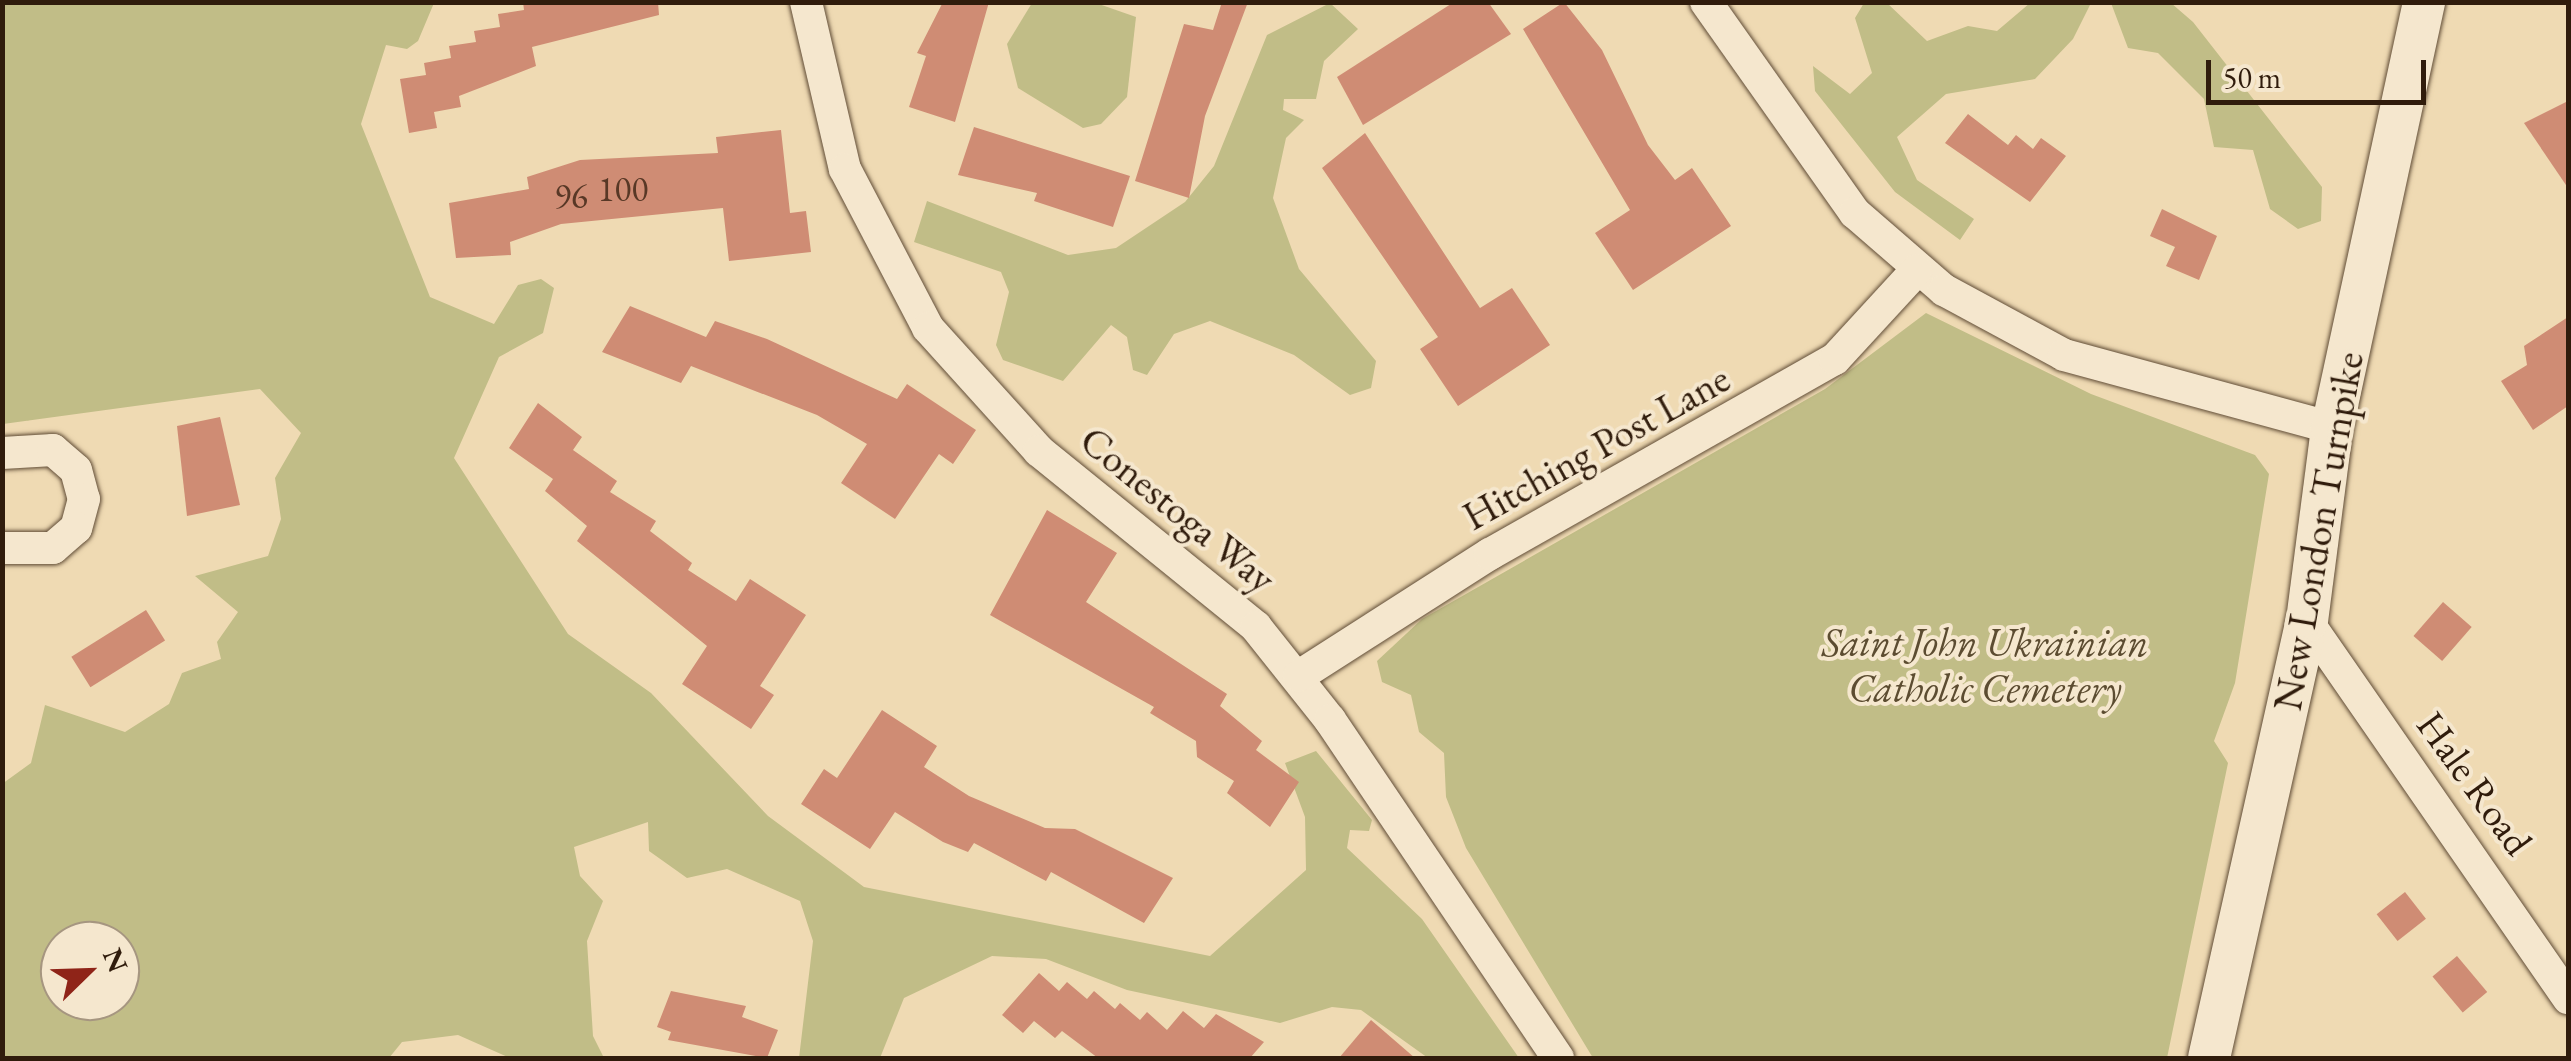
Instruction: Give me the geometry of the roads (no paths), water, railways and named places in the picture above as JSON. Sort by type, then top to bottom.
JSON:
[{"type":"street","name":"Conestoga Way","points":[[806,2],[845,169],[928,328],[1039,451],[1201,574],[1298,676],[1558,1058]]},
{"type":"street","points":[[1706,2],[1794,138],[1916,271],[2064,355],[2332,428]]},
{"type":"street","name":"New London Turnpike","points":[[2209,1058],[2307,621],[2332,428],[2424,2]]},
{"type":"street","name":"Hitching Post Lane","points":[[1298,676],[1490,554],[1836,359],[1916,271]]},
{"type":"street","points":[[2,454],[53,450],[76,470],[84,499],[76,528],[53,548],[2,548]]},
{"type":"street","name":"Hale Road","points":[[2307,621],[2568,998]]},
{"type":"park label","name":"Saint John Ukrainian Catholic Cemetery","points":[[1985,665]]}]
